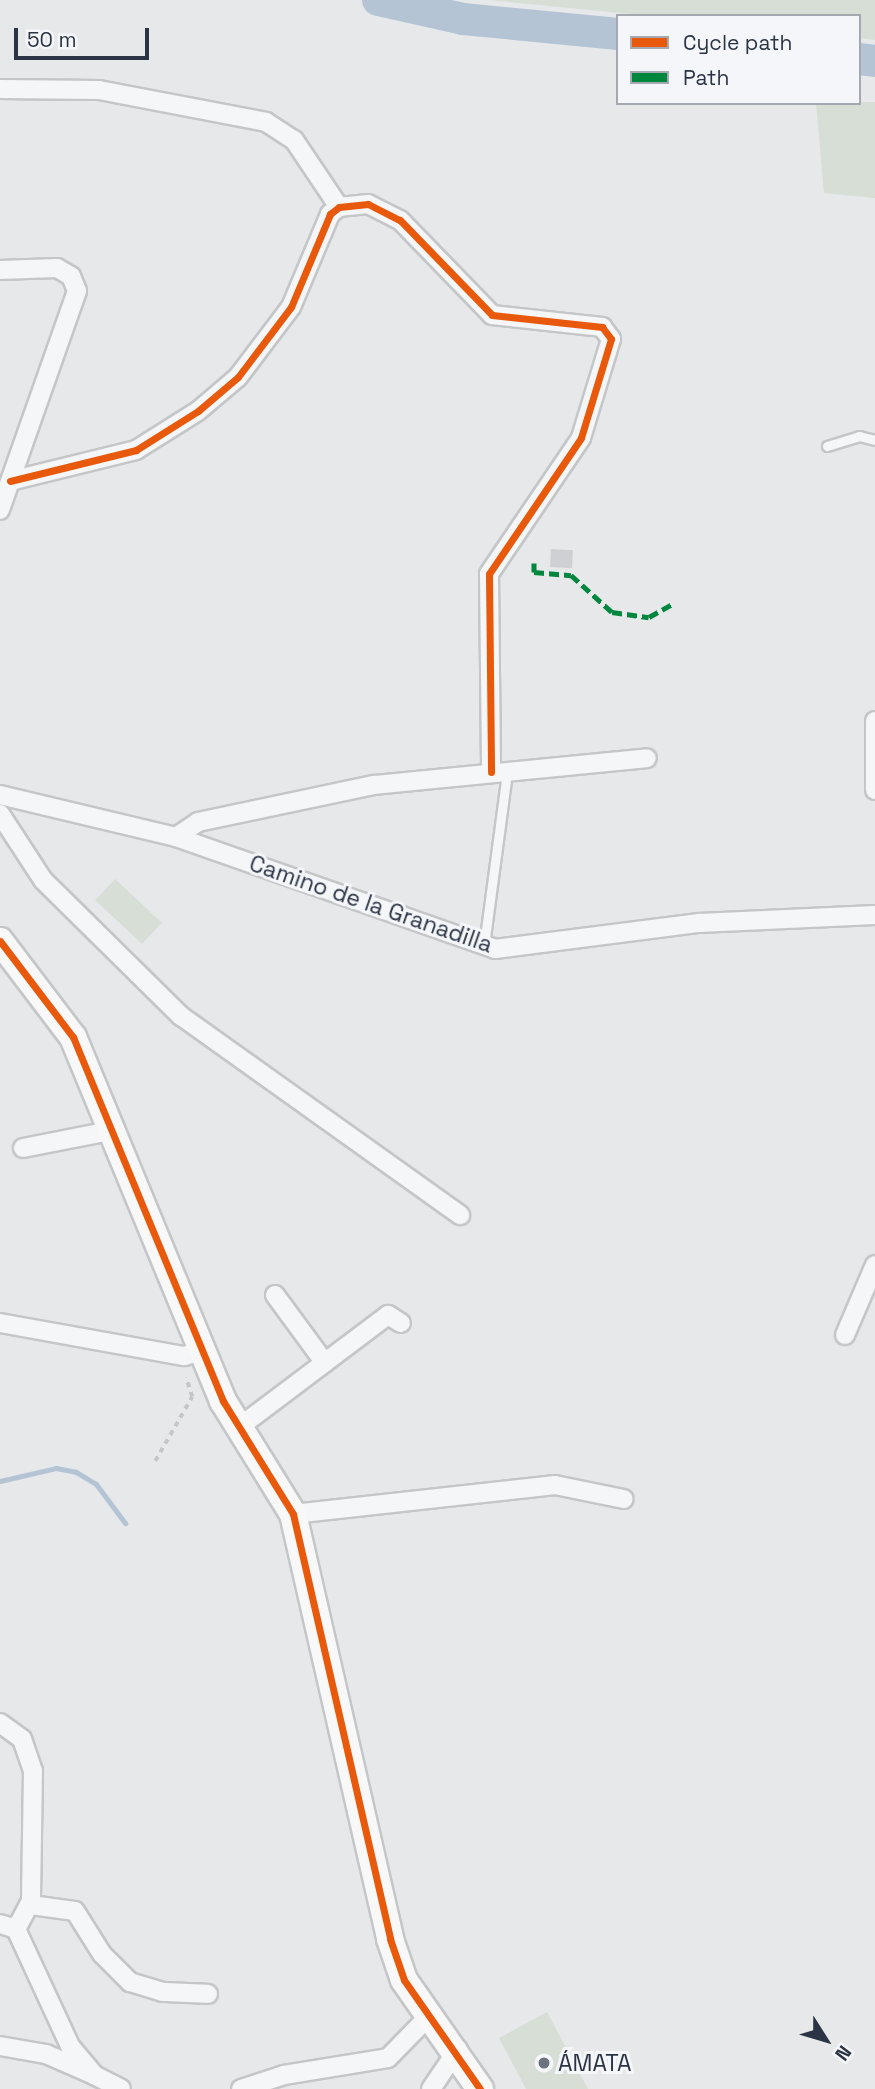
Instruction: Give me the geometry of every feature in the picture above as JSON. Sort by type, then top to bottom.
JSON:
[{"type":"street","points":[[0,89],[99,90],[266,122],[294,140],[339,206]]},
{"type":"street","points":[[10,481],[136,450],[198,411],[238,377],[292,307],[330,214],[339,206],[368,204],[400,220],[492,315],[602,327],[611,339],[566,470],[506,540],[489,573],[499,772]]},
{"type":"street","points":[[0,270],[57,268],[71,276],[77,291],[0,510]]},
{"type":"street","points":[[875,721],[875,790]]},
{"type":"street","points":[[176,837],[198,822],[374,785],[647,758]]},
{"type":"street","name":"Camino de la Granadilla","points":[[0,795],[176,837],[484,947],[699,923],[875,915]]},
{"type":"street","points":[[0,814],[43,880],[181,1016],[460,1215]]},
{"type":"street","points":[[0,941],[73,1037],[201,1351],[238,1428],[293,1514],[390,1939],[404,1980],[428,2017],[458,2049],[480,2089]]},
{"type":"street","points":[[23,1148],[110,1131]]},
{"type":"street","points":[[845,1335],[875,1265]]},
{"type":"street","points":[[275,1295],[325,1363]]},
{"type":"street","points":[[238,1428],[388,1315],[401,1323]]},
{"type":"street","points":[[0,1323],[184,1356],[201,1351]]},
{"type":"street","points":[[293,1514],[555,1485],[624,1499]]},
{"type":"street","points":[[0,1723],[22,1740],[33,1772],[31,1905],[8,1927],[70,2046],[94,2075]]},
{"type":"street","points":[[31,1905],[75,1911],[102,1954],[130,1982],[163,1992],[208,1994]]},
{"type":"street","points":[[241,2089],[295,2073],[388,2059],[428,2017]]},
{"type":"street","points":[[0,2046],[46,2054],[121,2089]]},
{"type":"street","points":[[430,2089],[458,2049]]},
{"type":"lane","points":[[827,446],[842,438],[875,440]]},
{"type":"lane","points":[[484,947],[499,772]]},
{"type":"path","points":[[155,1461],[191,1397],[186,1378]]},
{"type":"shaded area","points":[[489,0],[875,0],[875,40],[861,38],[861,14],[631,14]]},
{"type":"shaded area","points":[[861,102],[875,102],[875,198],[824,193],[816,105],[861,105]]},
{"type":"shaded area","points":[[115,879],[162,923],[142,944],[95,900]]},
{"type":"shaded area","name":"ÁMATA","points":[[547,2012],[588,2089],[526,2089],[499,2038]]},
{"type":"building","points":[[551,549],[573,550],[572,568],[550,567]]},
{"type":"waterway","points":[[378,0],[463,19],[616,34]]},
{"type":"waterway","points":[[861,59],[875,61]]},
{"type":"waterway","points":[[0,1481],[56,1468],[76,1472],[96,1484],[125,1523]]},
{"type":"marked path","points":[[534,563],[534,572],[571,575],[612,612],[649,617],[672,604]]},
{"type":"cycle path","points":[[10,481],[136,450],[198,411],[238,377],[291,307],[330,214],[339,207],[368,204],[400,220],[492,315],[602,327],[611,339],[581,438],[489,574],[491,772]]},
{"type":"cycle path","points":[[0,941],[73,1037],[223,1401],[293,1514],[390,1939],[404,1980],[480,2089]]},
{"type":"place","name":"ÁMATA","points":[[544,2063]]}]
